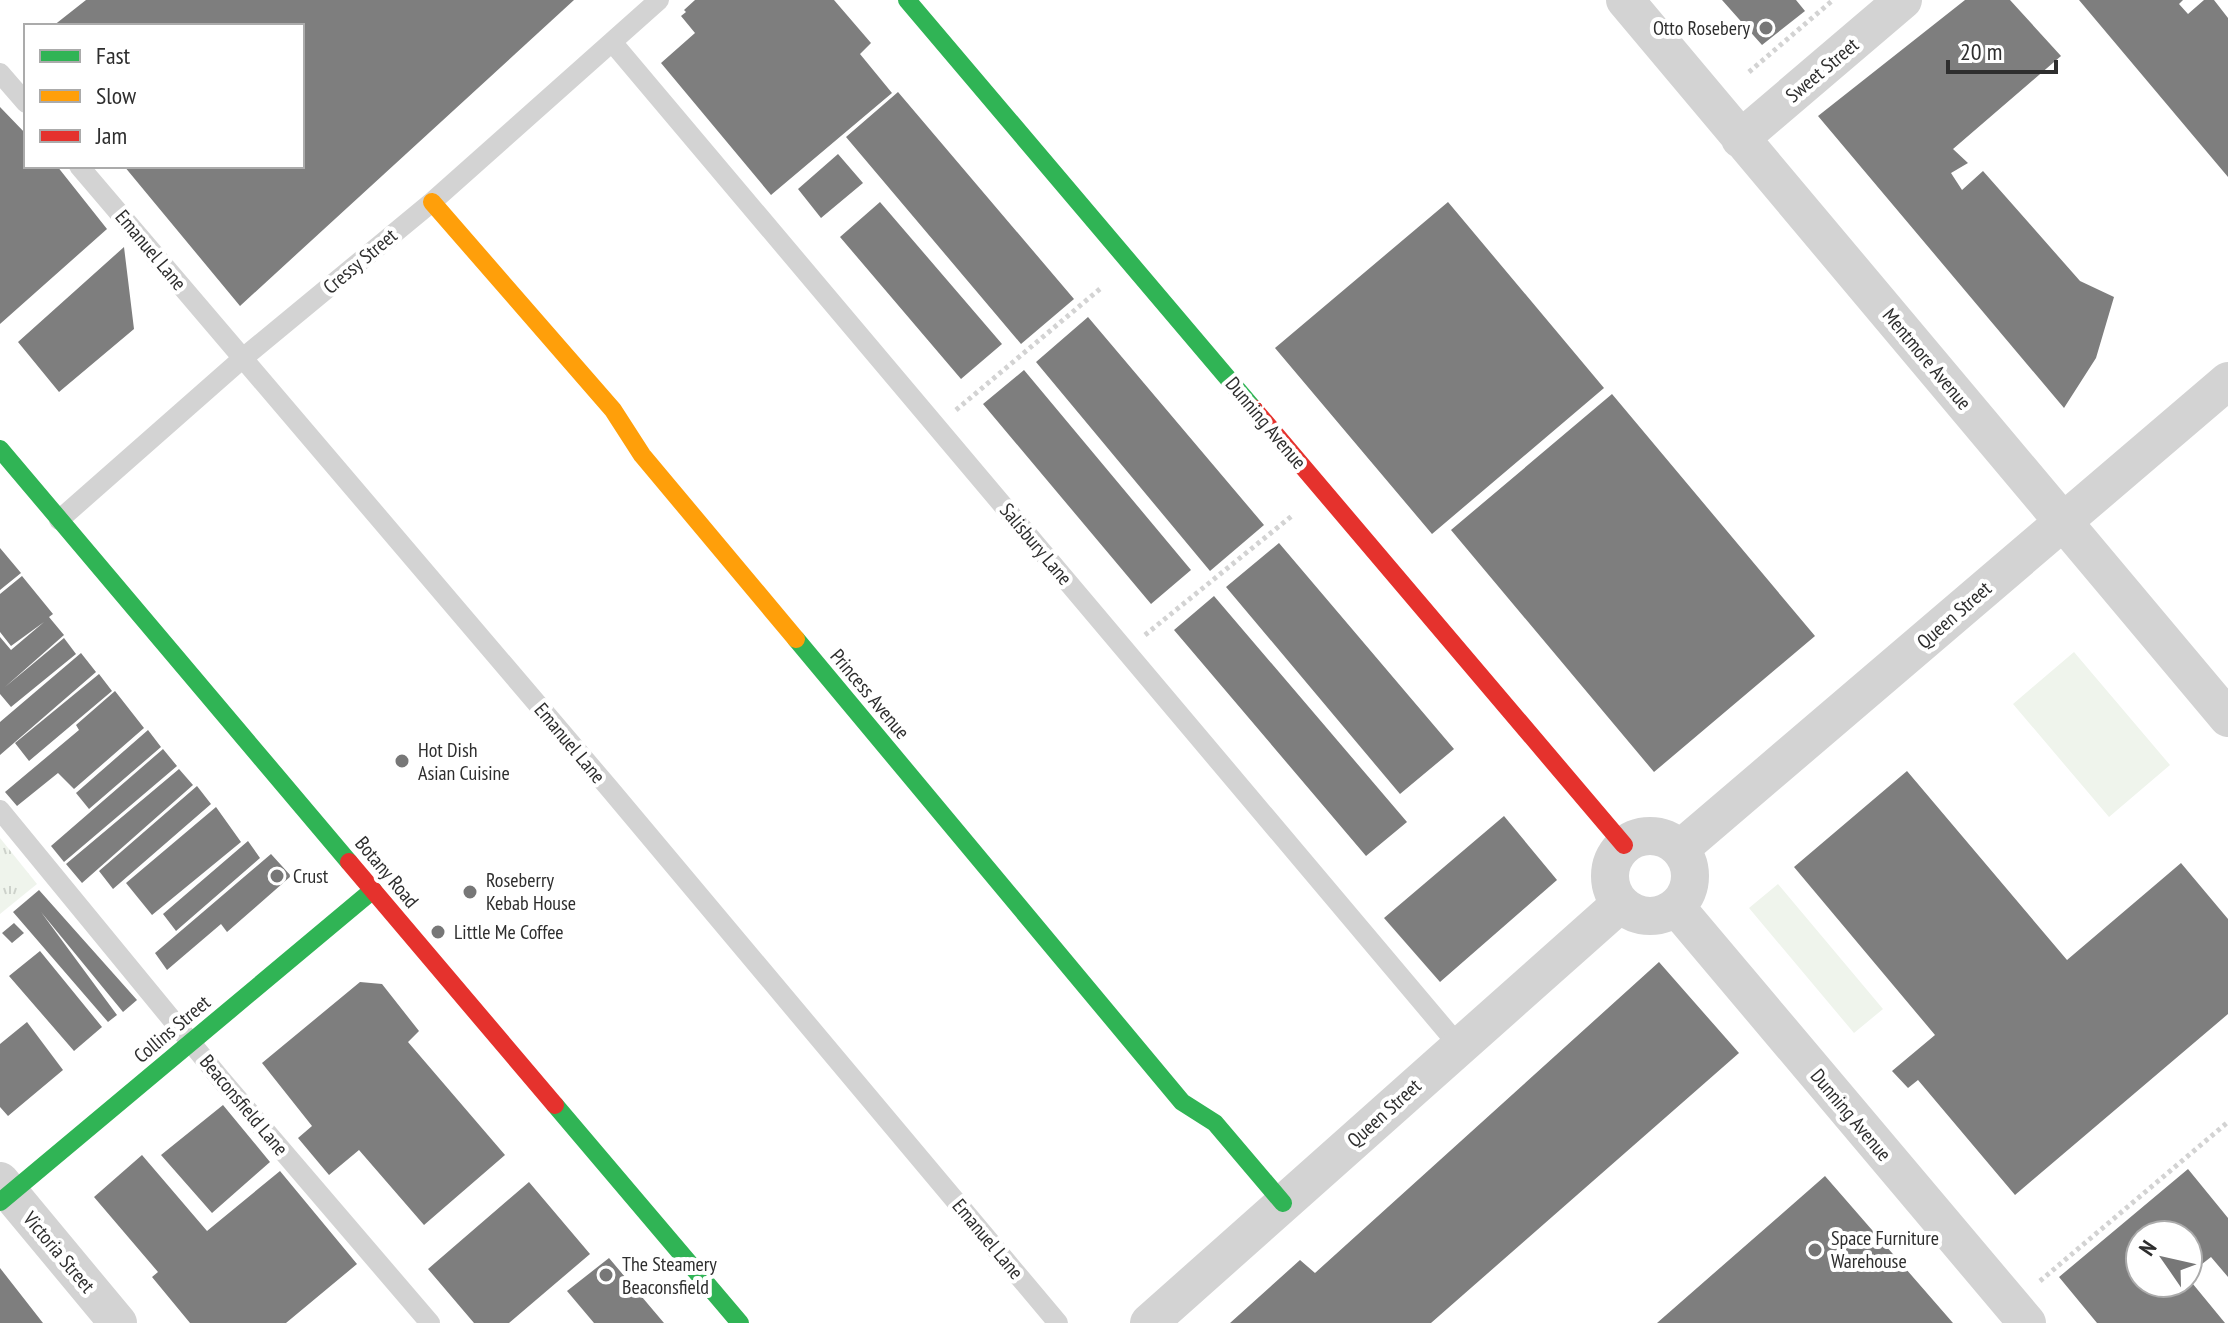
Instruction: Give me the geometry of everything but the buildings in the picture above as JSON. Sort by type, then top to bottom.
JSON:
[{"type":"street","name":"Dunning Avenue","points":[[907,0],[1624,845]]},
{"type":"street","name":"Mentmore Avenue","points":[[1625,0],[2228,718]]},
{"type":"street","name":"Sweet Street","points":[[1740,139],[1903,0]]},
{"type":"street","name":"Princess Avenue","points":[[432,202],[613,410],[642,455],[1182,1102],[1215,1123],[1283,1203]]},
{"type":"street","name":"Queen Street","points":[[1680,849],[2228,381]]},
{"type":"street","name":"Botany Road","points":[[0,449],[740,1323]]},
{"type":"street","points":[[1647,836],[1671,841],[1680,849],[1688,863],[1690,879],[1686,895],[1676,907],[1653,917],[1629,912],[1620,904],[1611,890],[1609,873],[1614,858],[1624,845],[1647,836]]},
{"type":"street","name":"Collins Street","points":[[3,1192],[191,1042],[373,890]]},
{"type":"street","name":"Queen Street","points":[[1149,1323],[1620,904]]},
{"type":"street","name":"Dunning Avenue","points":[[1676,907],[2020,1314]]},
{"type":"street","name":"Victoria Street","points":[[3,1192],[118,1323]]},
{"type":"lane","name":"Cressy Street","points":[[59,520],[243,358],[432,202],[659,0]]},
{"type":"lane","name":"Salisbury Lane","points":[[612,42],[1460,1047]]},
{"type":"lane","points":[[0,73],[24,101]]},
{"type":"lane","name":"Emanuel Lane","points":[[81,168],[1058,1323]]},
{"type":"lane","name":"Beaconsfield Lane","points":[[0,810],[191,1042],[430,1323]]},
{"type":"path","points":[[1749,72],[1833,0]]},
{"type":"path","points":[[937,426],[1130,263]]},
{"type":"path","points":[[1126,651],[1323,490]]},
{"type":"path","points":[[2020,1314],[2228,1122]]},
{"type":"green space","points":[[2074,652],[2170,765],[2109,817],[2013,704]]},
{"type":"green space","points":[[0,838],[37,884],[0,914]]},
{"type":"green space","points":[[1778,884],[1883,1009],[1854,1033],[1749,908]]},
{"type":"traffic: fast","points":[[907,0],[1253,408]]},
{"type":"traffic: fast","points":[[0,449],[349,862]]},
{"type":"traffic: fast","points":[[796,639],[1182,1102],[1215,1123],[1283,1203]]},
{"type":"traffic: fast","points":[[0,1202],[373,890]]},
{"type":"traffic: fast","points":[[555,1105],[740,1323]]},
{"type":"traffic: slow","points":[[432,202],[613,410],[642,455],[796,639]]},
{"type":"traffic: jam","points":[[1253,408],[1624,845]]},
{"type":"traffic: jam","points":[[349,862],[555,1105]]},
{"type":"place","name":"Otto Rosebery","points":[[1766,28]]},
{"type":"place","name":"Hot Dish Asian Cuisine","points":[[402,761]]},
{"type":"place","name":"Crust","points":[[277,876]]},
{"type":"place","name":"Roseberry Kebab House","points":[[470,892]]},
{"type":"place","name":"Little Me Coffee","points":[[438,932]]},
{"type":"place","name":"Space Furniture Warehouse","points":[[1815,1250]]},
{"type":"place","name":"The Steamery Beaconsfield","points":[[606,1275]]}]
